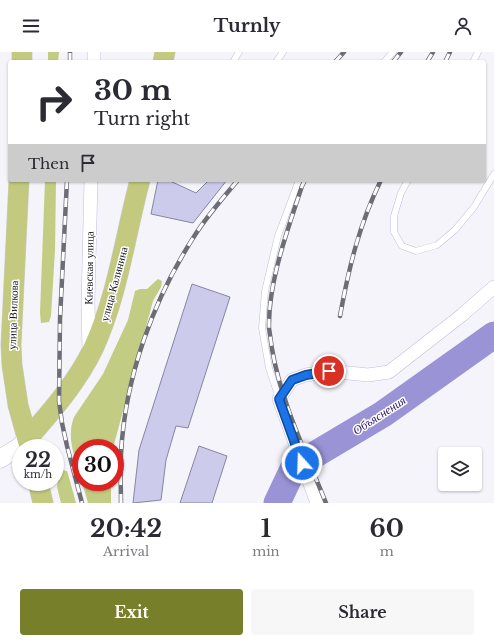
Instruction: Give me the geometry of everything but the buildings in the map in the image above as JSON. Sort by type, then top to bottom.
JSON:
[{"type":"main road","name":"улица Вилкова","points":[[19,182],[11,345],[12,366],[18,405],[28,439]]},
{"type":"main road","name":"улица Калинина","points":[[32,439],[89,357],[107,314],[140,182]]},
{"type":"main road","points":[[0,459],[12,451]]},
{"type":"street","name":"Киевская улица","points":[[89,357],[88,302],[91,182]]},
{"type":"street","points":[[317,503],[279,399],[292,380],[306,375],[329,371],[368,375],[389,372],[462,315],[494,287]]},
{"type":"lane","points":[[386,60],[393,52]]},
{"type":"lane","points":[[407,182],[396,208],[394,216],[394,232],[402,246],[416,251],[437,245],[455,230],[474,207],[494,174]]},
{"type":"lane","points":[[279,399],[269,368],[262,328],[265,291],[278,236],[298,182]]},
{"type":"green space","points":[[48,52],[59,52],[58,60],[48,60]]},
{"type":"green space","points":[[45,182],[56,182],[55,250],[51,316],[49,322],[41,323],[40,313]]},
{"type":"green space","points":[[158,279],[162,281],[161,287],[153,301],[115,439],[72,439],[72,448],[71,433],[74,417],[103,374],[128,320],[135,291],[147,289]]},
{"type":"green space","points":[[64,470],[67,471],[76,503],[61,503],[58,491],[64,491]]},
{"type":"green space","points":[[85,491],[111,491],[111,503],[88,503]]},
{"type":"waterway","name":"Объяснения","points":[[277,503],[294,467],[383,414],[494,335]]},
{"type":"railway","points":[[70,52],[70,60]]},
{"type":"railway","points":[[337,60],[344,52]]},
{"type":"railway","points":[[395,60],[401,52]]},
{"type":"railway","points":[[428,60],[433,52]]},
{"type":"railway","points":[[446,60],[450,52]]},
{"type":"railway","points":[[67,182],[60,319],[59,401],[67,446],[82,503]]},
{"type":"railway","points":[[121,503],[121,460],[128,396],[144,340],[166,286],[180,260],[195,235],[215,207],[236,182]]},
{"type":"railway","points":[[304,182],[285,238],[275,274],[269,328],[281,388],[326,503]]},
{"type":"railway","points":[[340,316],[356,246],[373,197],[380,182]]},
{"type":"route","points":[[302,463],[279,399],[292,380],[306,375],[329,371]]}]
